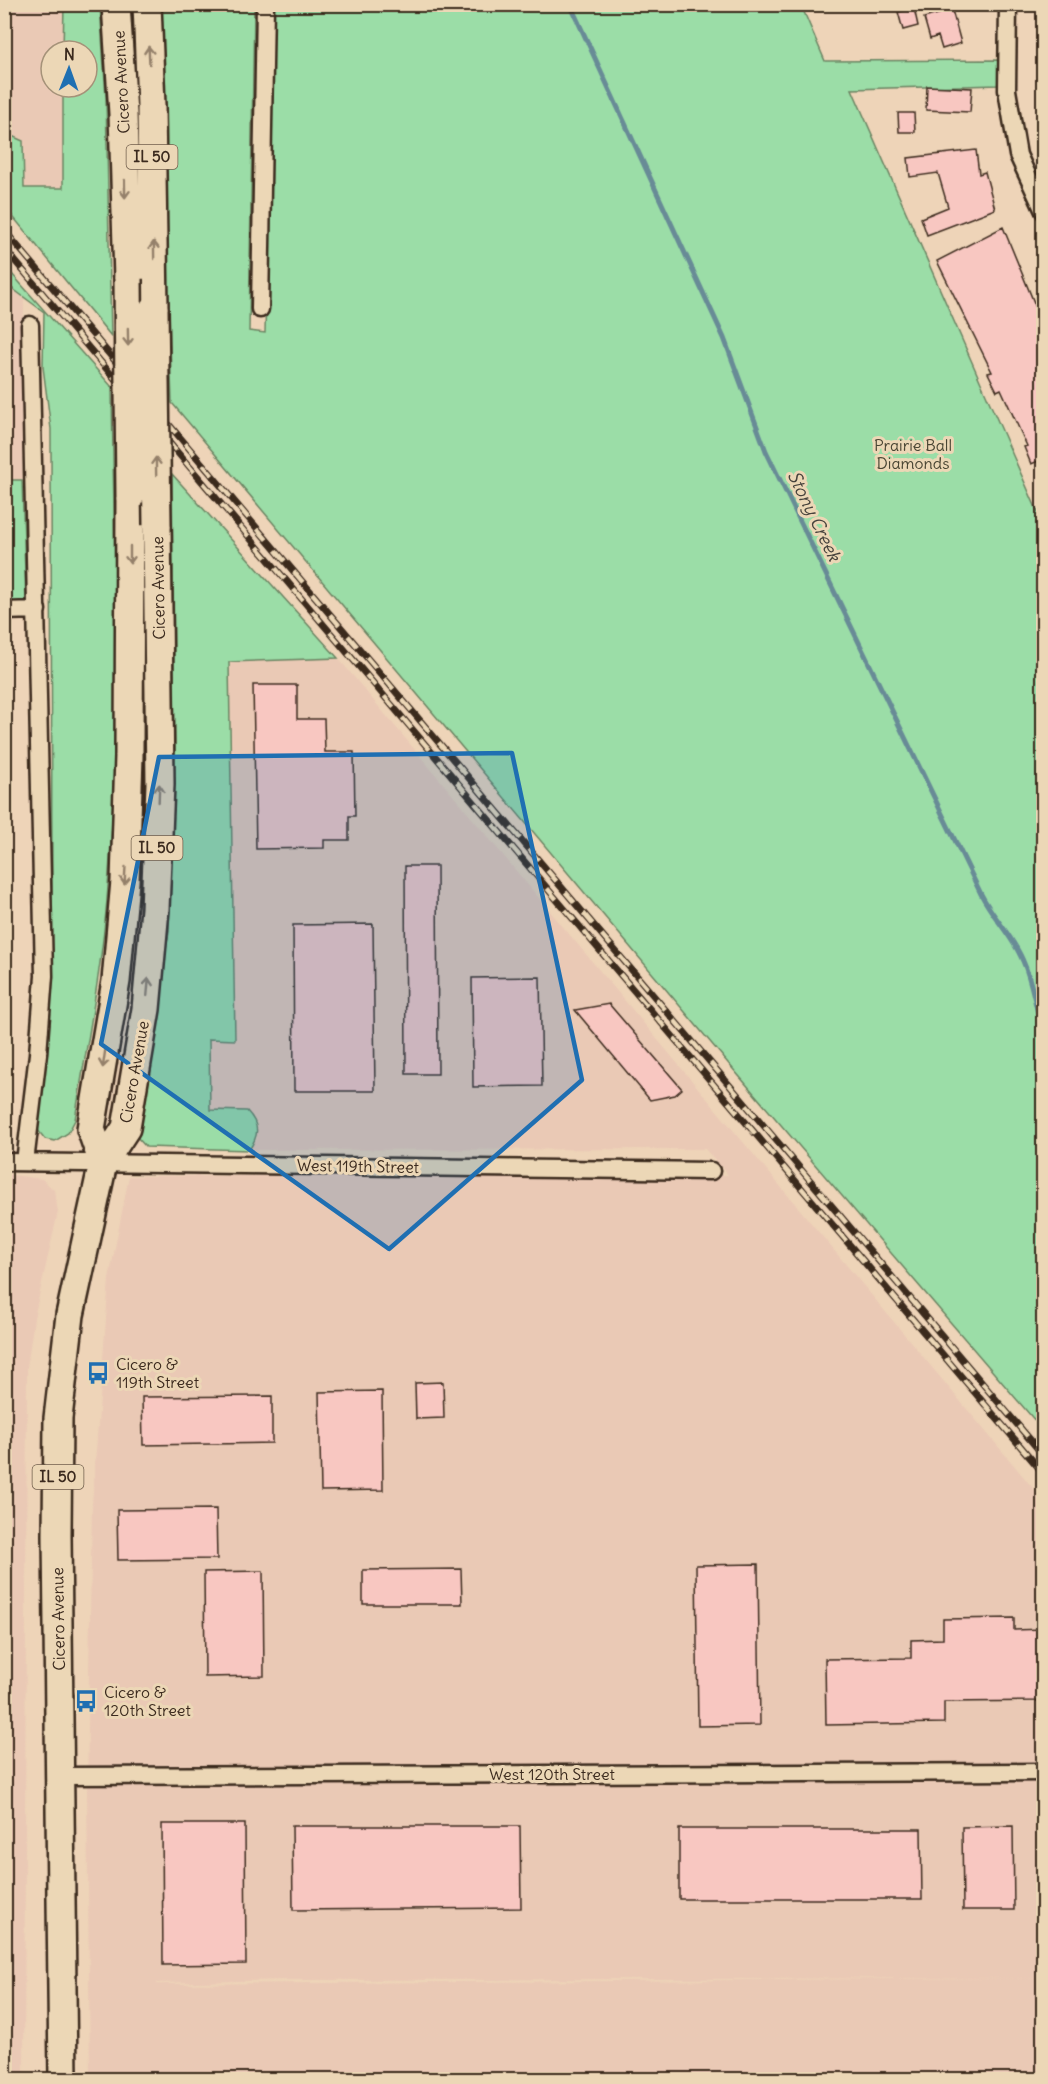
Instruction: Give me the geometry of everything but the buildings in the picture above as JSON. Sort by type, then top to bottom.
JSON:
[{"type":"main road","name":"Cicero Avenue","points":[[103,1163],[91,1129],[114,992],[124,881],[129,756],[128,279],[123,114],[116,4]]},
{"type":"main road","name":"Cicero Avenue","points":[[63,2079],[58,1418],[70,1315],[103,1163],[126,1128],[146,1009],[155,909],[160,784],[152,106],[147,4]]},
{"type":"street","points":[[260,309],[265,4]]},
{"type":"street","points":[[1008,4],[1009,101],[1018,155],[1044,211]]},
{"type":"street","points":[[25,1162],[38,1054],[44,976],[30,325]]},
{"type":"street","points":[[4,611],[37,610]]},
{"type":"street","name":"West 119th Street","points":[[4,1162],[711,1171]]},
{"type":"street","name":"West 120th Street","points":[[60,1776],[1044,1772]]},
{"type":"highlighted area","points":[[512,753],[582,1080],[389,1249],[101,1044],[159,757]]},
{"type":"shaded area","points":[[4,5],[64,5],[63,39],[39,39],[39,99],[63,99],[63,188],[24,189],[23,141],[5,133]]},
{"type":"shaded area","points":[[4,283],[24,297],[22,480],[5,480]]},
{"type":"shaded area","points":[[338,658],[1043,1500],[1043,2079],[90,2079],[87,1787],[92,1504],[109,1279],[129,1176],[728,1175],[705,1149],[249,1150],[257,1138],[257,1122],[210,1111],[209,1039],[235,1039],[229,661]],"holes":[[[1042,1978],[157,1984],[288,1980]]]},
{"type":"shaded area","points":[[4,732],[8,932],[7,1136],[4,1136]]},
{"type":"shaded area","points":[[5,1174],[42,1179],[54,1190],[58,1212],[34,1318],[27,1367],[24,2080],[4,2079]]},
{"type":"green space","points":[[64,5],[100,5],[106,98],[111,336],[5,207],[5,133],[23,141],[24,188],[63,188],[63,99],[99,99],[99,39],[63,39]]},
{"type":"green space","name":"Prairie Ball Diamonds","points":[[159,5],[254,5],[249,331],[265,333],[273,5],[801,5],[825,61],[999,60],[999,85],[852,89],[1043,524],[1043,1430],[733,1069],[172,403]]},
{"type":"green space","points":[[4,265],[112,387],[115,708],[107,900],[97,983],[75,1120],[68,1133],[55,1141],[45,1139],[37,1129],[36,1112],[49,1035],[52,928],[51,429],[43,367],[44,312],[5,283]]},
{"type":"green space","points":[[172,474],[338,658],[229,662],[235,1040],[209,1039],[210,1110],[247,1111],[257,1130],[255,1140],[249,1150],[146,1147],[136,1136],[169,932],[175,753]]},
{"type":"green space","points":[[4,480],[22,480],[26,603],[5,603]]},
{"type":"waterway","name":"Stony Creek","points":[[570,4],[724,338],[766,451],[981,894],[1014,943],[1023,961],[1044,1032]]},
{"type":"railway","points":[[4,230],[1044,1456]]},
{"type":"railway","points":[[4,248],[1044,1474]]},
{"type":"place","name":"Cicero & 119th Street","points":[[98,1373]]},
{"type":"place","name":"Cicero & 120th Street","points":[[86,1701]]}]
